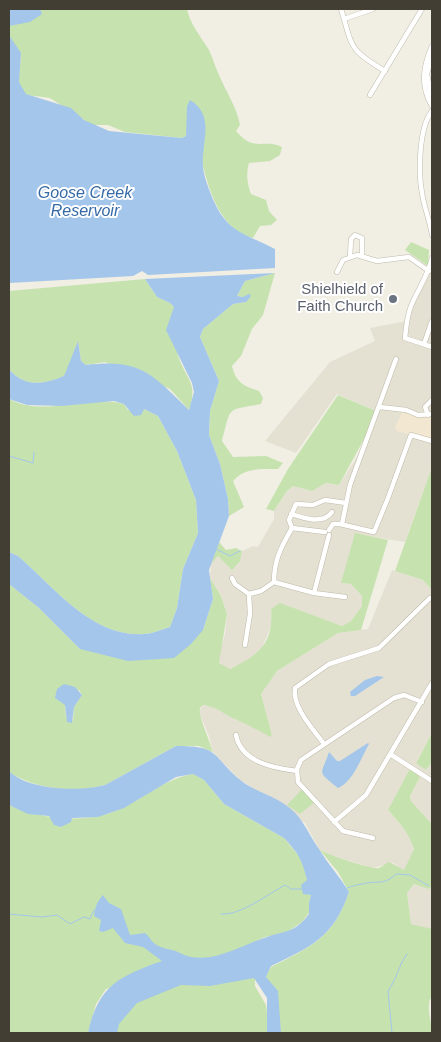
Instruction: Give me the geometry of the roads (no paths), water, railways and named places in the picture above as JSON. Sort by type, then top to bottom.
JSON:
[{"type":"street","points":[[342,9],[355,50],[362,58],[385,71]]},
{"type":"street","points":[[344,18],[373,9]]},
{"type":"street","points":[[370,95],[422,9]]},
{"type":"street","points":[[432,46],[423,74],[425,90],[432,106]]},
{"type":"street","points":[[432,56],[427,74],[429,92],[432,99]]},
{"type":"street","points":[[432,111],[423,128],[421,193],[432,235]]},
{"type":"street","points":[[350,256],[351,239],[355,235],[362,238],[362,256]]},
{"type":"street","points":[[337,272],[343,260],[350,256],[362,256],[377,260],[408,257],[429,271]]},
{"type":"street","points":[[432,258],[429,271],[411,306],[406,323],[405,337],[432,347]]},
{"type":"street","points":[[424,344],[432,322]]},
{"type":"street","points":[[342,524],[356,467],[380,407],[396,359]]},
{"type":"street","points":[[380,407],[406,410],[418,415],[430,415],[426,407],[432,400]]},
{"type":"street","points":[[314,593],[326,552],[327,533],[333,525],[342,524],[374,532],[410,435],[432,441]]},
{"type":"street","points":[[292,528],[289,520],[296,504],[313,505],[325,500],[346,503]]},
{"type":"street","points":[[291,514],[308,519],[330,514],[333,525]]},
{"type":"street","points":[[292,528],[327,533]]},
{"type":"street","points":[[274,582],[275,562],[278,552],[292,528]]},
{"type":"street","points":[[232,578],[235,584],[249,594],[261,591],[274,582]]},
{"type":"street","points":[[274,582],[314,593],[345,597]]},
{"type":"street","points":[[245,645],[250,614],[249,594]]},
{"type":"street","points":[[324,744],[300,709],[295,699],[295,688],[329,664],[379,648],[430,598]]},
{"type":"street","points":[[334,822],[366,795],[432,683]]},
{"type":"street","points":[[373,838],[348,834],[334,822],[321,805],[301,786],[297,771],[301,760],[394,698],[404,695],[422,702]]},
{"type":"street","points":[[236,735],[241,750],[270,768],[297,771]]},
{"type":"street","points":[[390,754],[432,781]]},
{"type":"water","points":[[9,9],[40,9],[42,14],[30,22],[9,26]]},
{"type":"water","name":"Goose Creek Reservoir","points":[[9,35],[21,53],[19,82],[26,94],[71,108],[84,120],[109,131],[182,138],[186,136],[187,106],[190,100],[198,106],[203,114],[206,130],[203,167],[213,200],[223,217],[234,228],[275,249],[275,268],[148,275],[142,271],[133,276],[9,283]]},
{"type":"water","points":[[275,273],[245,281],[237,296],[243,297],[249,294],[251,296],[246,302],[233,304],[203,329],[200,337],[219,381],[210,411],[209,435],[220,464],[228,499],[229,516],[209,570],[213,599],[203,630],[191,644],[174,658],[128,661],[80,649],[39,608],[9,584],[9,552],[18,556],[75,608],[107,628],[125,633],[144,634],[154,632],[170,627],[177,608],[183,569],[198,533],[196,500],[177,451],[158,416],[144,409],[141,415],[134,416],[124,404],[114,401],[62,406],[27,405],[9,399],[9,369],[21,379],[35,383],[50,381],[64,376],[78,341],[81,361],[86,365],[120,364],[145,372],[165,387],[189,410],[194,392],[192,383],[166,330],[174,307],[157,297],[145,279]]},
{"type":"water","points":[[377,676],[384,677],[355,696],[351,696],[350,692],[365,680]]},
{"type":"water","points":[[64,684],[75,687],[82,695],[74,707],[72,723],[67,722],[65,705],[55,698],[57,689]]},
{"type":"water","points":[[368,743],[356,769],[343,785],[338,788],[323,775],[322,772],[329,752],[337,761],[340,761]]},
{"type":"water","points":[[176,746],[190,746],[213,753],[239,779],[291,809],[302,822],[349,892],[336,920],[319,939],[271,966],[266,977],[278,991],[281,1033],[267,1033],[267,998],[254,978],[210,986],[181,985],[137,1003],[119,1024],[117,1033],[88,1033],[98,1004],[113,985],[134,972],[162,961],[143,947],[125,943],[113,928],[103,932],[99,931],[101,920],[94,916],[99,900],[103,895],[109,903],[121,909],[130,935],[145,933],[158,946],[190,957],[201,958],[222,954],[289,930],[299,925],[309,914],[311,895],[303,894],[301,885],[307,880],[301,861],[293,848],[284,838],[224,804],[204,780],[193,774],[176,777],[124,808],[98,817],[72,818],[71,822],[61,827],[54,825],[49,816],[28,814],[9,805],[9,771],[17,777],[41,786],[68,789],[94,787],[105,785]]},
{"type":"waterway","points":[[9,456],[33,463],[34,452]]},
{"type":"waterway","points":[[216,549],[230,556],[240,551]]},
{"type":"waterway","points":[[347,888],[388,880],[396,874],[410,875],[429,886]]},
{"type":"waterway","points":[[221,914],[237,912],[285,885],[291,889],[302,889]]},
{"type":"waterway","points":[[9,914],[42,917],[57,915],[70,924],[84,917],[90,919],[94,910]]},
{"type":"waterway","points":[[392,1033],[388,991],[407,954]]},
{"type":"place","name":"Shielhield of Faith Church","points":[[393,299]]}]
